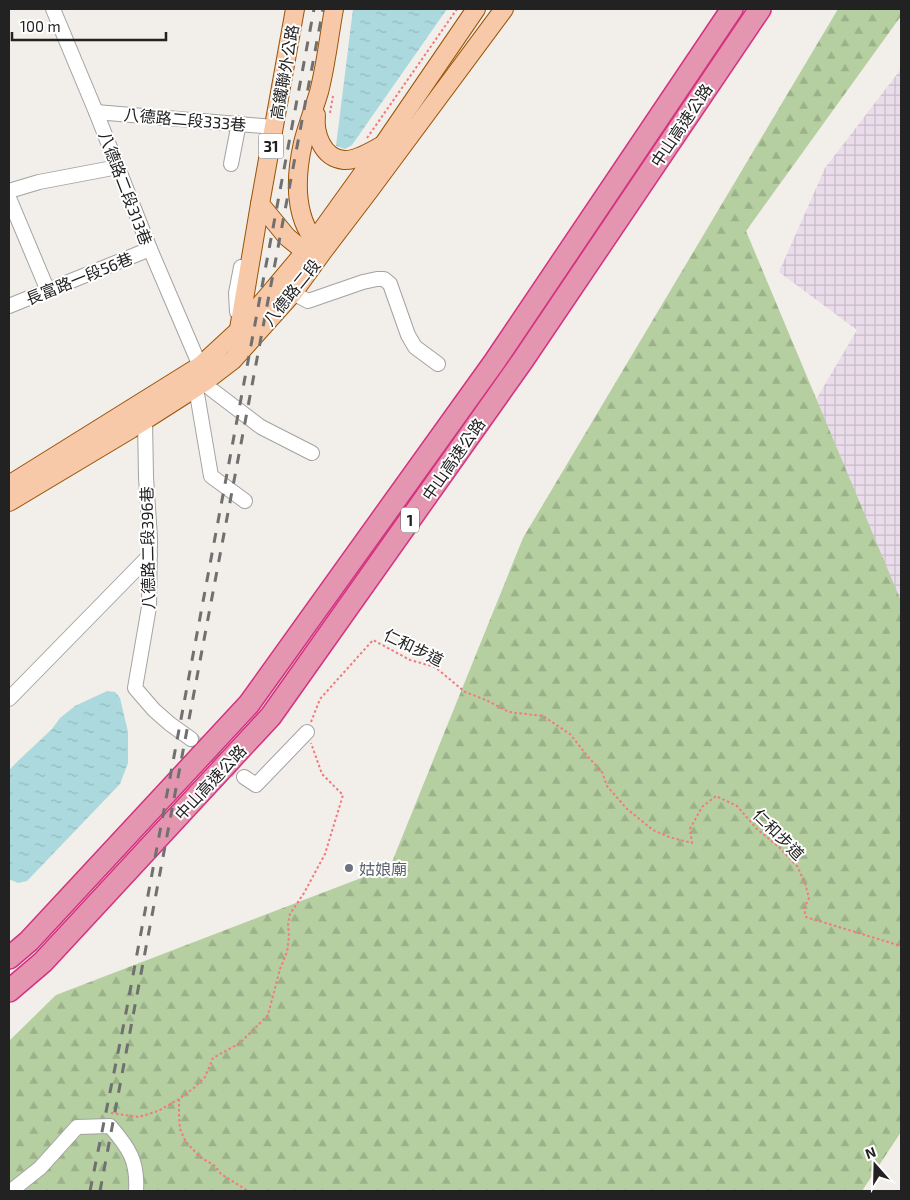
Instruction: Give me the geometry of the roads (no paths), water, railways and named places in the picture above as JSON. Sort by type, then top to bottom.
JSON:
[{"type":"highway","name":"中山高速公路","points":[[9,958],[36,934],[249,704],[495,361],[732,9]]},
{"type":"highway","name":"中山高速公路","points":[[9,991],[43,962],[271,716],[523,360],[760,9]]},
{"type":"main road","name":"高鐵聯外公路","points":[[260,204],[272,126],[295,9]]},
{"type":"main road","name":"高鐵聯外公路","points":[[315,250],[301,212],[298,176],[303,144],[326,92],[334,9]]},
{"type":"main road","name":"八德路二段","points":[[9,502],[35,478],[233,360],[293,292],[375,141],[476,9]]},
{"type":"main road","name":"八德路二段","points":[[9,485],[35,478],[145,420],[200,379],[239,330],[369,191],[504,9]]},
{"type":"main road","name":"31","points":[[326,92],[316,122],[317,136],[324,148],[332,156],[345,160],[358,157],[371,152],[375,141]]},
{"type":"main road","name":"31","points":[[239,330],[260,204]]},
{"type":"main road","points":[[260,204],[287,237],[315,250]]},
{"type":"lane","name":"八德路二段313巷","points":[[53,9],[118,167],[200,379],[211,476],[245,501]]},
{"type":"lane","name":"八德路二段333巷","points":[[96,112],[272,126]]},
{"type":"lane","points":[[231,164],[239,124]]},
{"type":"lane","points":[[239,330],[236,293],[272,126]]},
{"type":"lane","points":[[9,191],[39,182],[118,167]]},
{"type":"lane","points":[[9,198],[48,291]]},
{"type":"lane","name":"長富路一段56巷","points":[[9,306],[150,249]]},
{"type":"lane","points":[[293,292],[308,301],[377,278],[384,278],[390,284],[414,347],[438,364]]},
{"type":"lane","points":[[200,379],[261,427],[312,453]]},
{"type":"lane","name":"八德路二段396巷","points":[[145,420],[150,555],[149,607],[135,688],[154,710],[191,739]]},
{"type":"lane","points":[[9,699],[150,555]]},
{"type":"lane","points":[[244,776],[256,785],[307,732]]},
{"type":"lane","points":[[11,1191],[40,1168],[77,1127],[110,1126],[124,1143],[132,1158],[137,1179],[136,1191]]},
{"type":"water","points":[[353,9],[447,9],[352,145],[345,149],[336,146]]},
{"type":"water","points":[[107,691],[115,692],[120,698],[128,732],[128,763],[120,784],[27,881],[18,883],[9,879],[9,770],[52,729],[60,718],[75,706]]},
{"type":"tunnel","points":[[191,739],[244,777]]},
{"type":"railway","points":[[90,1191],[125,1018],[314,9]]},
{"type":"railway","points":[[100,1191],[323,9]]},
{"type":"place","name":"姑娘廟","points":[[349,868]]}]
